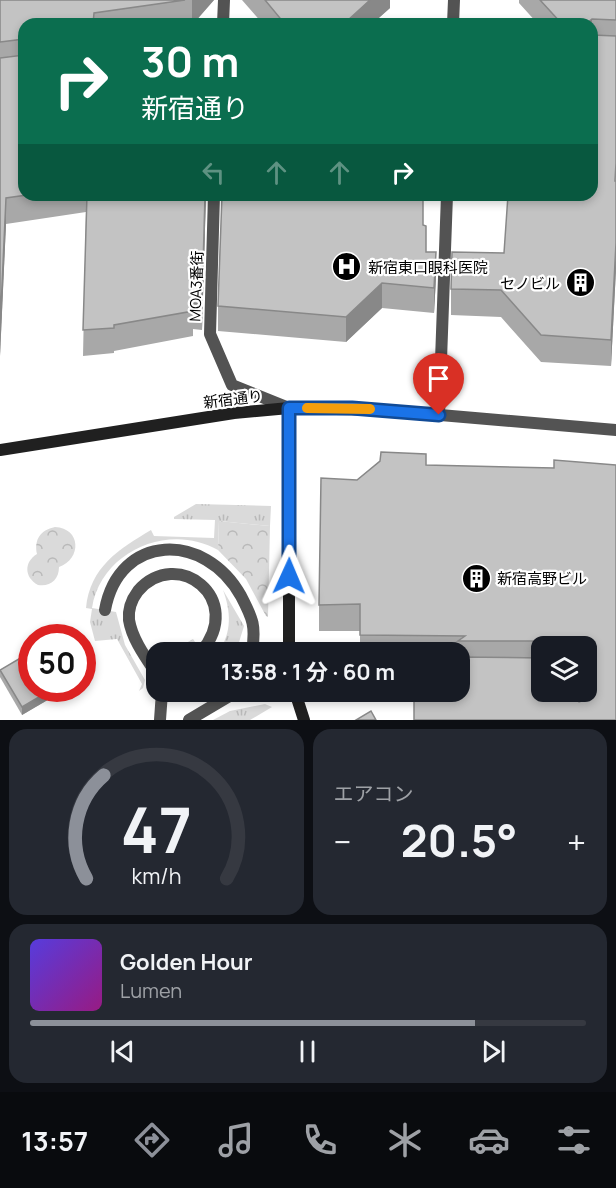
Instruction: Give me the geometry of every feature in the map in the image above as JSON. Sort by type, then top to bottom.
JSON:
[{"type":"main road","name":"新宿通り","points":[[0,450],[234,412],[289,408]]},
{"type":"main road","points":[[289,408],[289,642]]},
{"type":"main road","points":[[298,702],[304,720]]},
{"type":"street","points":[[223,18],[224,0]]},
{"type":"street","points":[[453,18],[454,0]]},
{"type":"street","name":"MOA3番街","points":[[214,201],[210,334],[232,384],[289,408]]},
{"type":"street","points":[[439,415],[447,201]]},
{"type":"street","name":"新宿通り","points":[[289,408],[352,408],[616,430]]},
{"type":"street","points":[[105,610],[111,588],[119,575],[142,556],[171,549],[199,554],[210,560],[230,579],[254,620],[253,642]]},
{"type":"street","points":[[146,657],[135,638],[129,621],[132,601],[146,582],[165,574],[182,574],[204,587],[216,609],[217,623],[208,642]]},
{"type":"street","points":[[160,720],[161,702]]},
{"type":"street","points":[[189,720],[219,702]]},
{"type":"street","points":[[580,702],[580,720]]},
{"type":"green space","points":[[196,504],[271,506],[270,526],[219,521],[218,550],[199,542],[179,539],[159,541],[140,547],[123,557],[109,571],[98,588],[92,608],[116,612],[125,645],[145,680],[143,688],[139,691],[142,684],[117,639],[96,641],[96,624],[90,622],[92,609],[86,608],[93,581],[100,570],[117,552],[151,530],[154,536],[214,538],[215,520],[174,519]]},
{"type":"green space","points":[[219,521],[270,526],[268,617],[246,579],[218,550]]},
{"type":"green space","points":[[55,527],[70,533],[74,538],[75,551],[72,558],[59,567],[53,582],[38,585],[28,574],[28,565],[37,554],[36,544],[39,536]]},
{"type":"green space","points":[[223,590],[244,626],[239,642],[224,642],[229,621],[228,606]]},
{"type":"green space","points":[[265,704],[272,707],[250,720],[213,720],[230,711]]},
{"type":"building","points":[[0,0],[185,0],[94,13],[94,18],[18,18],[18,40],[0,42]]},
{"type":"building","points":[[265,0],[370,0],[350,18],[280,18]]},
{"type":"building","points":[[540,0],[616,0],[616,20],[556,18]]},
{"type":"building","points":[[598,35],[616,36],[616,243],[611,340],[541,335],[501,290],[451,289],[452,252],[504,253],[508,201],[598,201]]},
{"type":"building","points":[[18,56],[18,196],[6,198],[0,330],[0,58]]},
{"type":"building","points":[[87,201],[205,201],[202,304],[193,303],[193,311],[114,325],[114,328],[83,330]]},
{"type":"building","points":[[222,201],[423,201],[426,252],[436,252],[434,288],[382,283],[346,317],[218,306]]},
{"type":"building","points":[[381,452],[426,454],[426,465],[554,468],[554,460],[616,465],[616,720],[414,720],[414,702],[470,702],[470,657],[531,658],[531,702],[597,702],[597,636],[531,636],[531,641],[458,641],[465,636],[360,635],[360,604],[319,605],[321,478],[357,480],[380,461]]},
{"type":"building","points":[[18,659],[18,700],[0,670]]},
{"type":"building","points":[[19,702],[31,702],[22,707]]},
{"type":"building","points":[[371,711],[376,720],[356,720]]},
{"type":"slow traffic","points":[[307,408],[370,409]]},
{"type":"place","name":"新宿東口眼科医院","points":[[347,267]]},
{"type":"place","name":"セノビル","points":[[581,283]]},
{"type":"place","name":"新宿高野ビル","points":[[476,578]]},
{"type":"route","points":[[289,576],[291,486],[289,408],[352,408],[439,415]]}]
